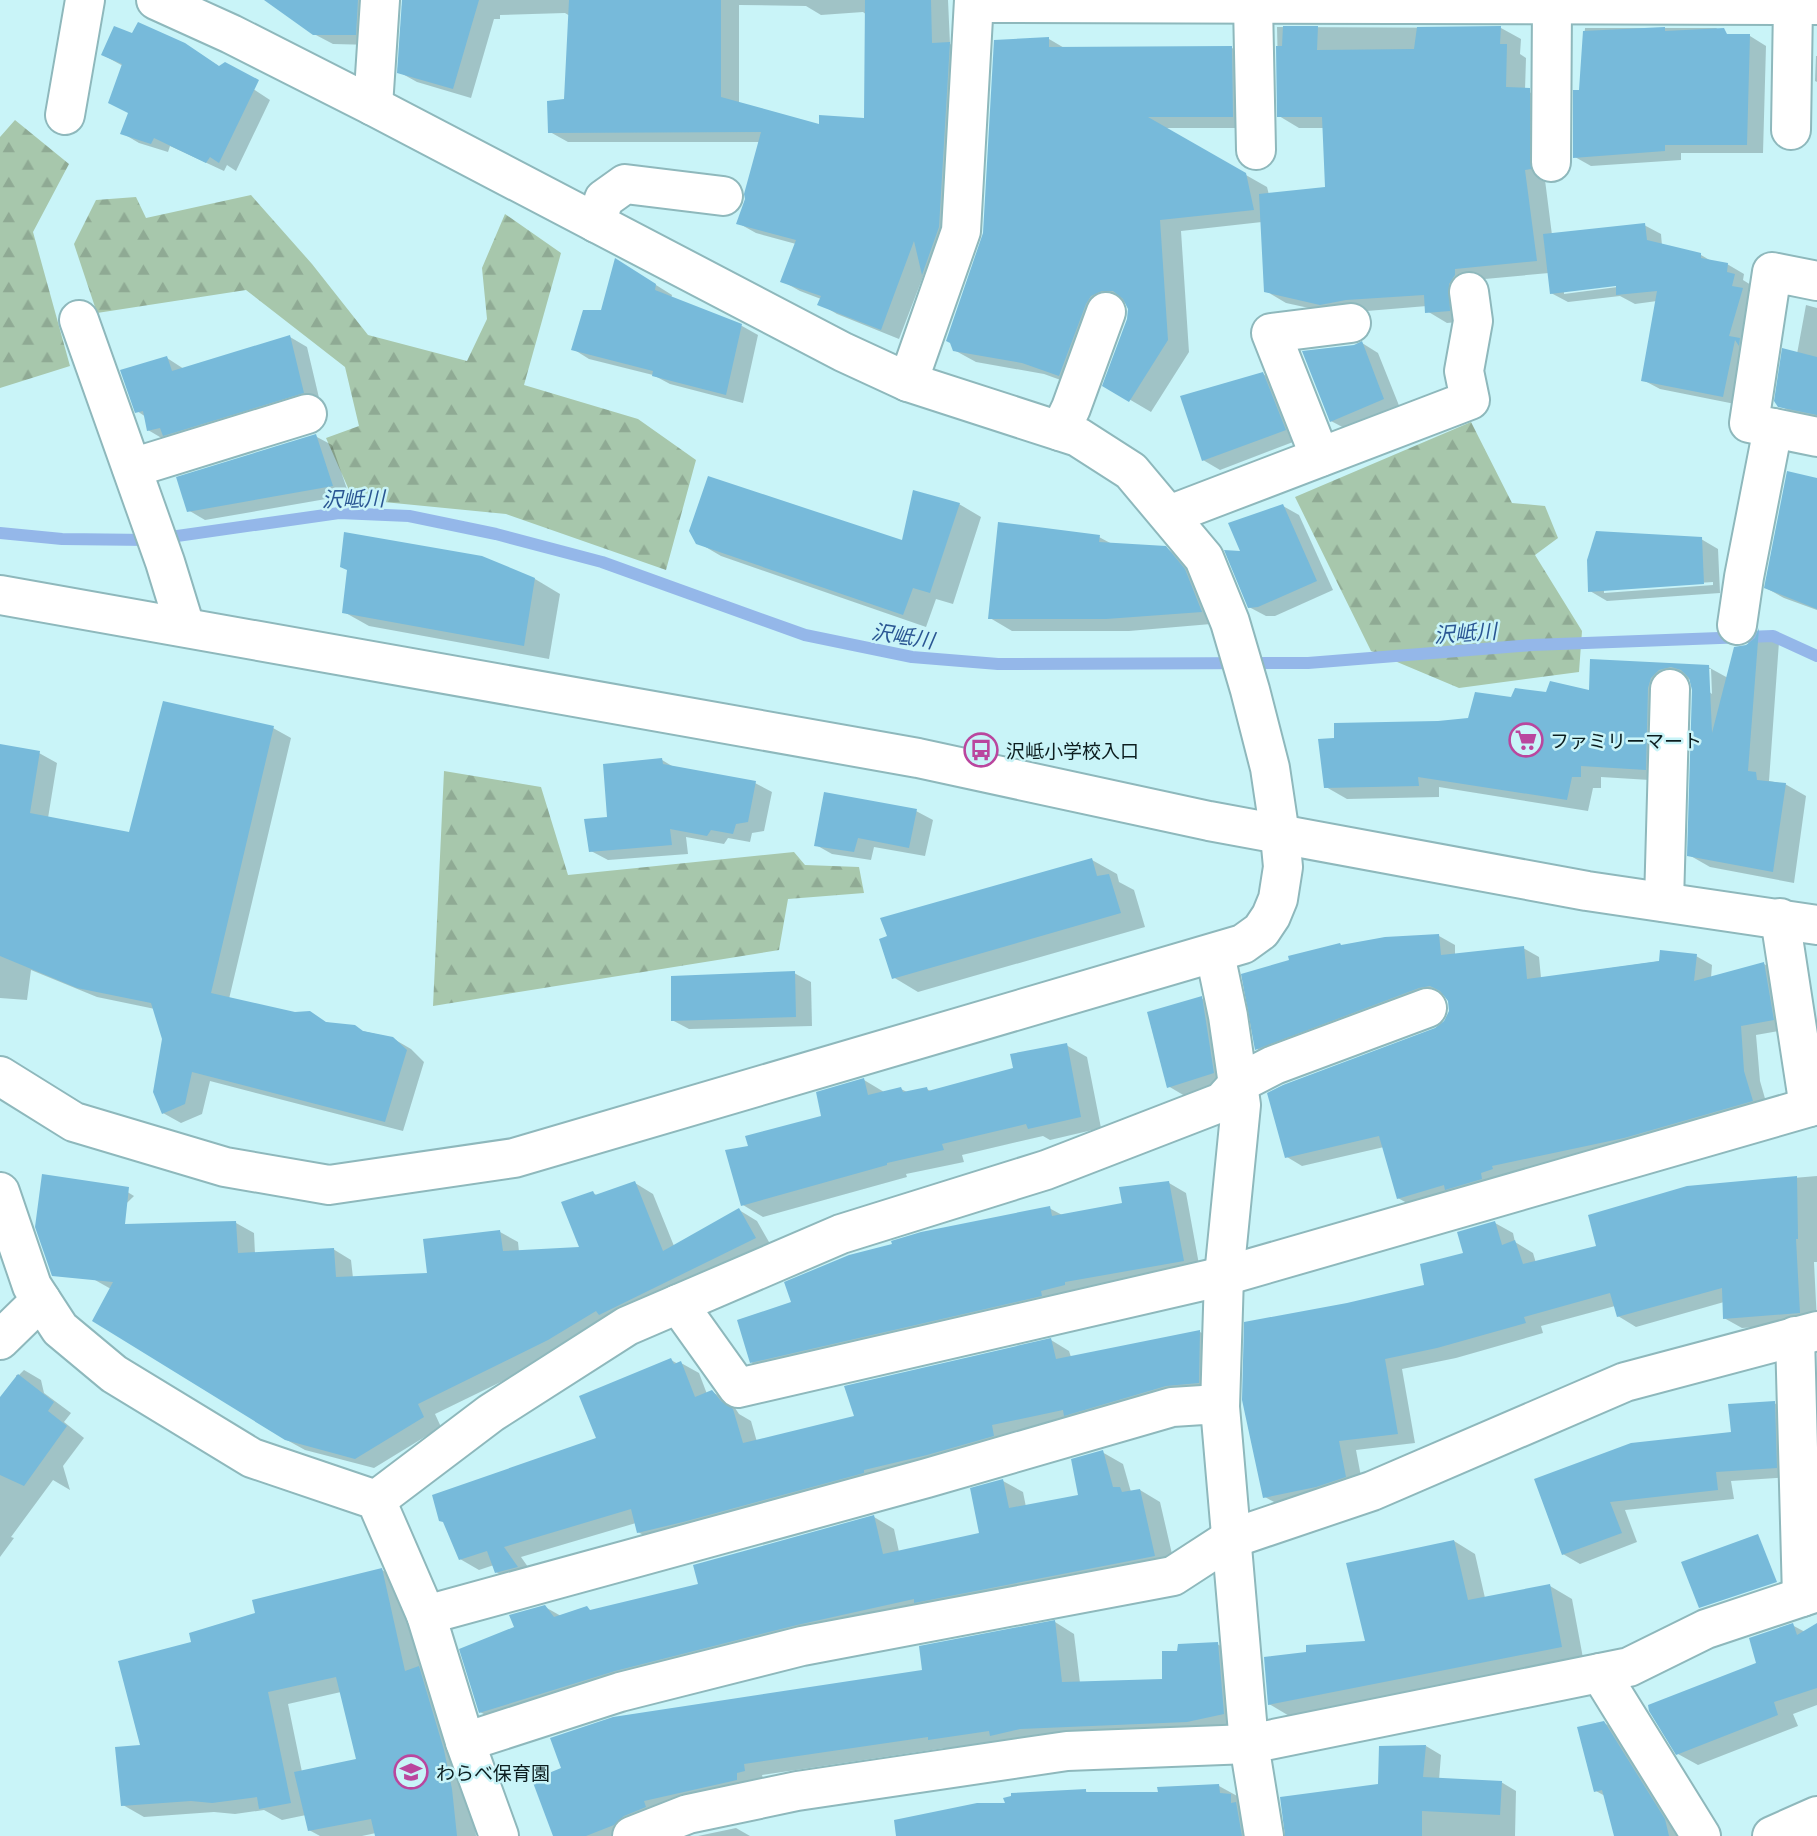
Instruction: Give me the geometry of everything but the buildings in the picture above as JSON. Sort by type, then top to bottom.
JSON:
[{"type":"street","points":[[65,115],[85,0]]},
{"type":"street","points":[[373,106],[380,0]]},
{"type":"street","points":[[908,382],[961,231],[974,1],[1805,5],[1791,130]]},
{"type":"street","points":[[1539,3],[1551,162]]},
{"type":"street","points":[[0,1076],[74,1122],[225,1167],[329,1185],[514,1158],[1123,978],[1215,954],[1243,944],[1261,931],[1278,899],[1283,867],[1270,768],[1233,634],[1204,558],[1131,471],[1078,437],[908,382],[843,352],[174,4]]},
{"type":"street","points":[[1253,4],[1256,150]]},
{"type":"street","points":[[596,223],[604,200],[625,184],[723,196]]},
{"type":"street","points":[[1817,281],[1772,272],[1749,423],[1817,437]]},
{"type":"street","points":[[1169,515],[1469,400],[1464,371],[1473,321],[1469,292]]},
{"type":"street","points":[[1060,431],[1107,312]]},
{"type":"street","points":[[79,320],[165,562],[185,627]]},
{"type":"street","points":[[1320,457],[1271,333],[1351,323]]},
{"type":"street","points":[[132,468],[307,414]]},
{"type":"street","points":[[1737,625],[1773,428]]},
{"type":"street","points":[[0,594],[918,758],[1209,821],[1574,889],[1817,925]]},
{"type":"street","points":[[1664,902],[1670,689]]},
{"type":"street","points":[[678,1304],[738,1388],[1224,1276],[1813,1106],[1780,918]]},
{"type":"street","points":[[1215,954],[1241,1105],[1224,1276],[1220,1407],[1249,1744],[1264,1836]]},
{"type":"street","points":[[376,1500],[491,1413],[627,1326],[841,1234],[1046,1170],[1222,1102],[1239,1083],[1274,1065],[1427,1008]]},
{"type":"street","points":[[0,1192],[32,1286],[60,1329],[114,1374],[252,1458],[376,1500],[426,1615],[465,1742],[499,1836]]},
{"type":"street","points":[[0,1340],[41,1300]]},
{"type":"street","points":[[465,1742],[620,1692],[802,1646],[1173,1576],[1230,1539],[1373,1491],[1625,1382],[1806,1334],[1809,1595],[1706,1629],[1629,1667],[1600,1673],[1249,1744],[1067,1752],[824,1787],[688,1814],[632,1836]]},
{"type":"street","points":[[426,1615],[927,1478],[1171,1407],[1220,1407]]},
{"type":"street","points":[[1600,1673],[1702,1836]]},
{"type":"street","points":[[1772,1836],[1817,1816]]},
{"type":"green space","points":[[15,120],[69,164],[33,232],[70,366],[0,388],[0,137]]},
{"type":"green space","points":[[251,195],[312,264],[368,335],[467,361],[487,319],[482,268],[505,214],[561,253],[524,385],[638,419],[696,460],[666,570],[506,514],[353,499],[326,438],[359,426],[345,367],[246,290],[97,313],[74,244],[96,200],[136,197],[146,218]]},
{"type":"green space","points":[[1471,422],[1512,503],[1545,506],[1558,538],[1535,555],[1582,631],[1579,672],[1459,688],[1371,651],[1295,497]]},
{"type":"green space","points":[[444,771],[541,787],[568,875],[794,852],[805,865],[859,867],[864,893],[788,899],[779,950],[433,1006]]},
{"type":"waterway","name":"沢岻川","points":[[0,533],[62,539],[149,540],[339,513],[409,516],[496,534],[602,562],[805,635],[912,657],[998,664],[1308,663],[1532,645],[1773,636],[1817,656]]},
{"type":"place","name":"ファミリーマート","points":[[1526,740]]},
{"type":"place","name":"沢岻小学校入口","points":[[981,750]]},
{"type":"place","name":"わらべ保育園","points":[[411,1772]]}]
